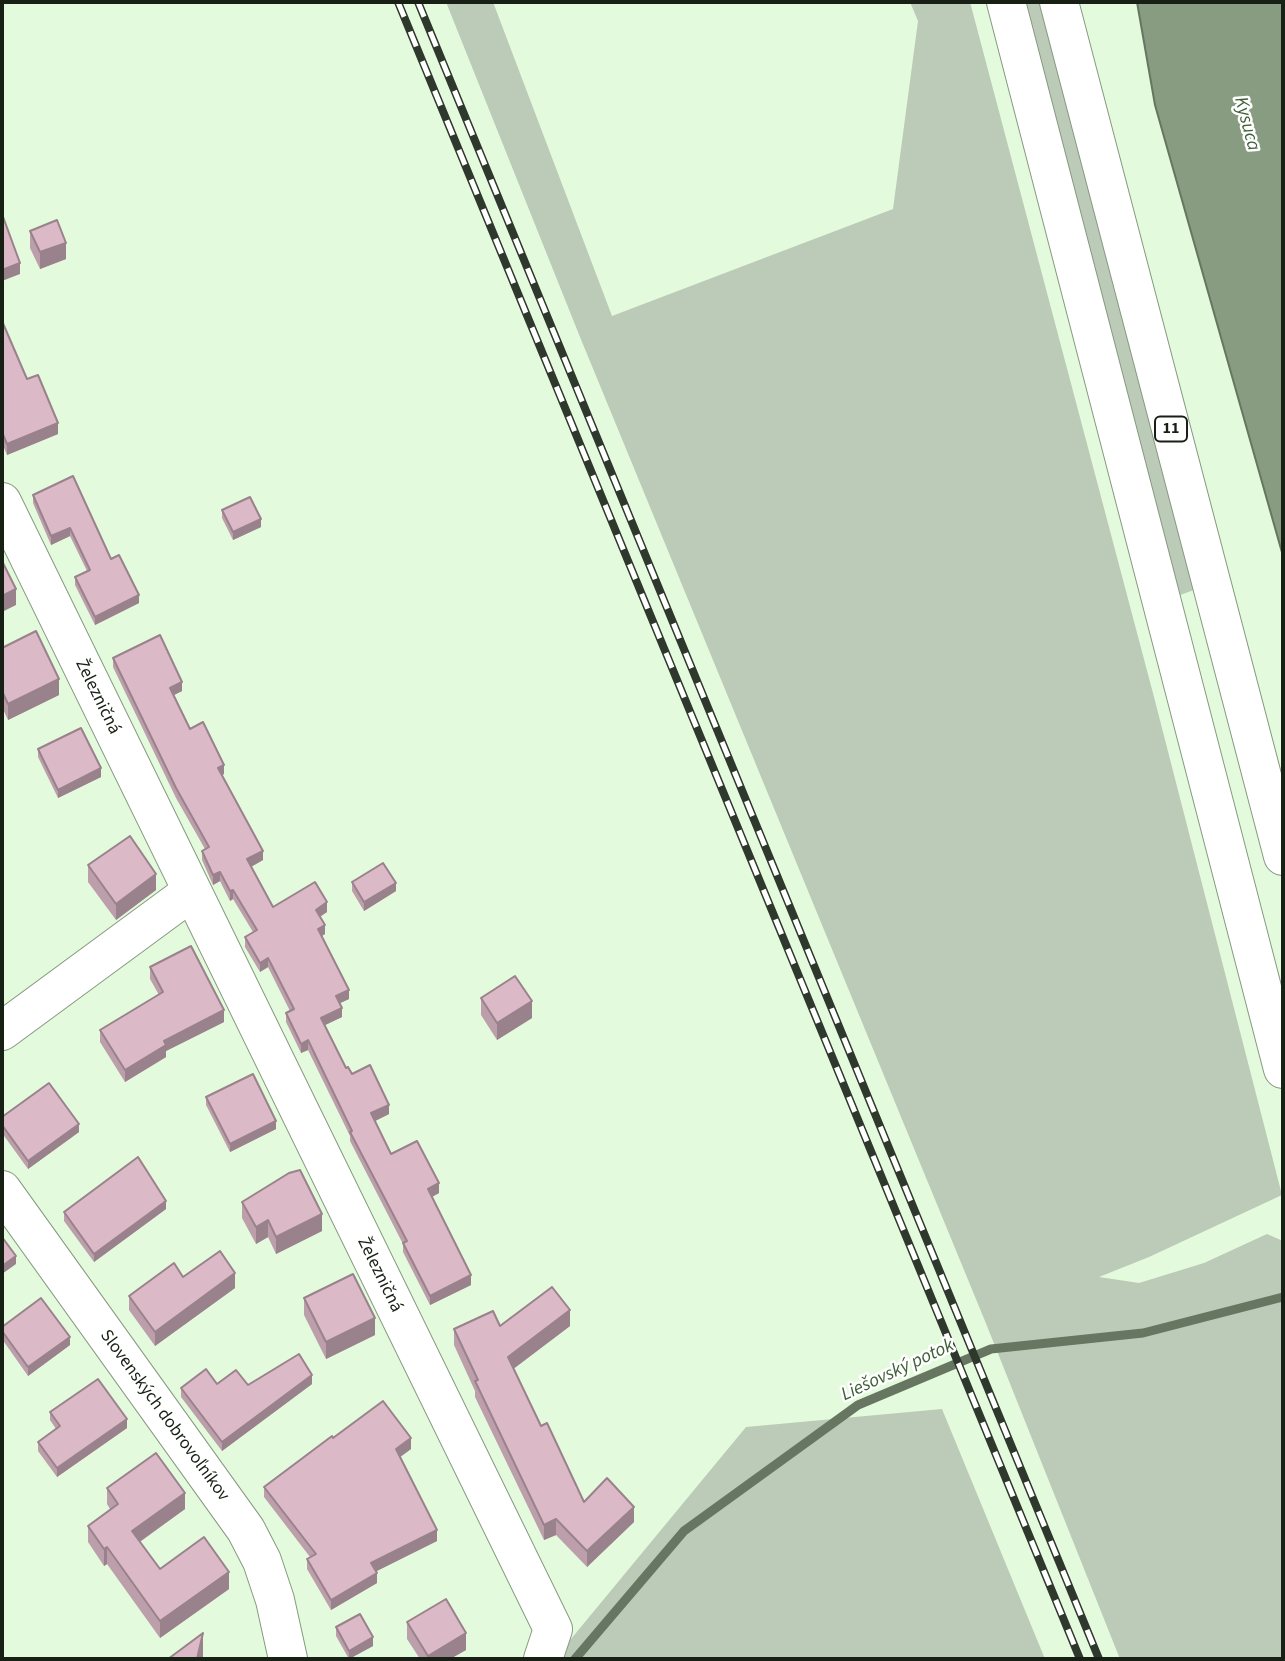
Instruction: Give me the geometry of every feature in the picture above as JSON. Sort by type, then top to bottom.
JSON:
[{"type":"street","points":[[1006,2],[1283,1069]]},
{"type":"street","name":"11","points":[[1059,2],[1283,856]]},
{"type":"street","name":"Železničná","points":[[2,502],[553,1629],[543,1659]]},
{"type":"street","points":[[2,1031],[191,892]]},
{"type":"street","name":"Slovenských dobrovoľníkov","points":[[2,1190],[246,1530],[262,1561],[275,1600],[288,1659]]},
{"type":"shaded area","points":[[446,2],[493,2],[612,316],[893,209],[918,21],[910,2],[970,2],[1154,697],[1282,1195],[1149,1257],[1099,1277],[1139,1283],[1204,1263],[1267,1234],[1283,1241],[1283,1659],[1120,1659],[985,1321],[580,337]]},
{"type":"shaded area","points":[[1025,2],[1041,2],[1194,590],[1180,595]]},
{"type":"shaded area","points":[[942,1409],[1045,1659],[546,1659],[566,1645],[746,1427]]},
{"type":"water","name":"Kysuca","points":[[1137,2],[1283,2],[1283,556],[1155,105]]},
{"type":"building","points":[[2,214],[20,263],[2,270]]},
{"type":"building","points":[[57,220],[66,243],[40,252],[30,231]]},
{"type":"building","points":[[2,321],[27,379],[38,375],[58,423],[7,444],[2,432]]},
{"type":"building","points":[[73,476],[111,559],[119,555],[139,595],[95,617],[75,577],[90,570],[70,528],[51,536],[33,495]]},
{"type":"building","points":[[250,497],[261,519],[233,532],[222,510]]},
{"type":"building","points":[[2,561],[16,589],[2,596]]},
{"type":"building","points":[[36,631],[59,679],[8,704],[2,691],[2,648]]},
{"type":"building","points":[[160,635],[182,682],[170,688],[190,729],[203,722],[224,765],[218,768],[263,851],[247,859],[273,907],[315,882],[327,902],[316,910],[325,925],[318,929],[349,990],[336,996],[342,1008],[321,1018],[346,1068],[348,1067],[352,1074],[370,1065],[389,1105],[371,1113],[391,1154],[417,1141],[439,1183],[428,1189],[471,1275],[430,1296],[403,1243],[407,1241],[350,1132],[352,1131],[308,1040],[301,1044],[286,1013],[294,1009],[268,958],[260,963],[245,937],[257,930],[220,872],[213,875],[202,851],[209,847],[176,788],[113,658]]},
{"type":"building","points":[[81,728],[101,768],[58,790],[38,749]]},
{"type":"building","points":[[130,836],[156,874],[116,904],[88,865]]},
{"type":"building","points":[[383,863],[396,883],[364,902],[352,882]]},
{"type":"building","points":[[191,946],[224,1010],[164,1041],[166,1045],[125,1070],[100,1030],[163,992],[150,967]]},
{"type":"building","points":[[515,976],[532,1001],[497,1023],[481,998]]},
{"type":"building","points":[[253,1074],[276,1121],[230,1144],[206,1097]]},
{"type":"building","points":[[49,1083],[79,1124],[28,1161],[2,1125],[2,1117]]},
{"type":"building","points":[[138,1157],[166,1201],[94,1254],[64,1212]]},
{"type":"building","points":[[300,1170],[322,1214],[276,1237],[268,1220],[256,1227],[242,1202],[289,1173]]},
{"type":"building","points":[[2,1237],[16,1256],[2,1266]]},
{"type":"building","points":[[220,1251],[235,1273],[155,1332],[129,1296],[174,1263],[183,1277]]},
{"type":"building","points":[[353,1274],[375,1318],[326,1342],[304,1298]]},
{"type":"building","points":[[552,1287],[570,1310],[508,1357],[541,1426],[547,1423],[584,1502],[607,1478],[634,1507],[587,1551],[556,1519],[544,1525],[475,1381],[478,1380],[454,1329],[493,1311],[500,1326]]},
{"type":"building","points":[[41,1298],[70,1337],[28,1367],[2,1331],[2,1327]]},
{"type":"building","points":[[299,1354],[312,1375],[222,1442],[181,1388],[206,1369],[217,1384],[236,1370],[248,1385]]},
{"type":"building","points":[[98,1379],[127,1419],[57,1468],[38,1442],[60,1426],[50,1412]]},
{"type":"building","points":[[383,1401],[411,1438],[396,1449],[437,1530],[371,1563],[377,1573],[331,1600],[307,1559],[316,1554],[264,1487]]},
{"type":"building","points":[[156,1453],[185,1493],[132,1531],[160,1569],[204,1537],[229,1572],[160,1621],[107,1547],[104,1549],[88,1526],[118,1504],[107,1488]]},
{"type":"building","points":[[446,1599],[466,1633],[428,1656],[407,1622]]},
{"type":"building","points":[[360,1614],[373,1637],[349,1651],[336,1627]]},
{"type":"building","points":[[203,1633],[197,1659],[168,1659]]},
{"type":"waterway","name":"Liešovský potok","points":[[575,1659],[684,1531],[858,1405],[991,1349],[1143,1333],[1283,1297]]},
{"type":"railway","points":[[398,2],[1080,1659]]},
{"type":"railway","points":[[418,2],[1099,1659]]}]
